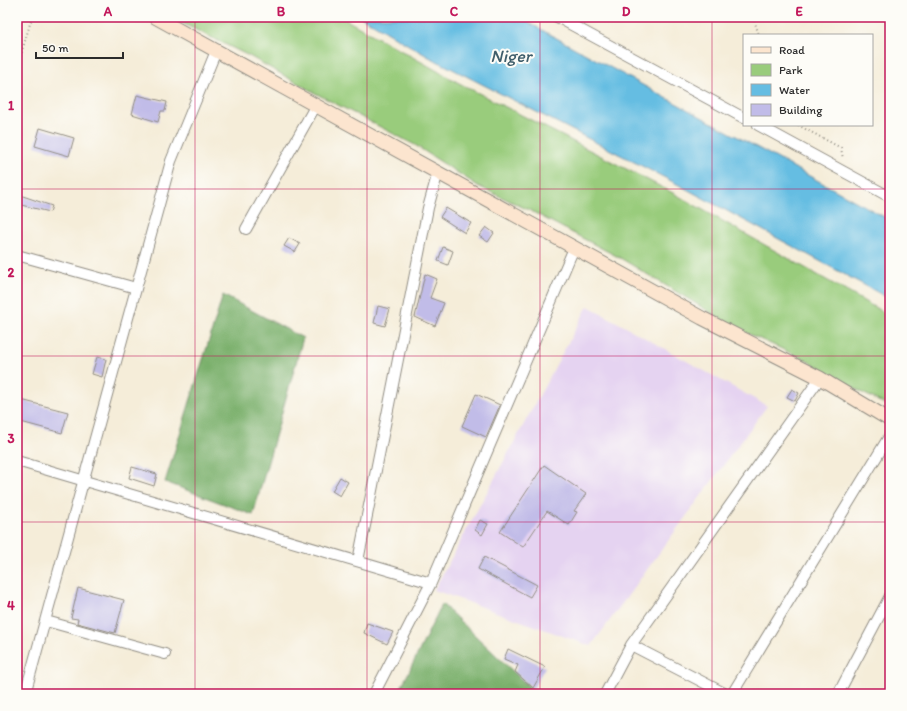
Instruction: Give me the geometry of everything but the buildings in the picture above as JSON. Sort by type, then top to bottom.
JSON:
[{"type":"main road","points":[[155,17],[702,318],[820,378],[890,420]]},
{"type":"street","points":[[557,17],[743,117]]},
{"type":"street","points":[[25,694],[171,161],[216,51]]},
{"type":"street","points":[[246,229],[316,105]]},
{"type":"street","points":[[760,126],[846,172],[890,198]]},
{"type":"street","points":[[358,561],[428,208],[438,172]]},
{"type":"street","points":[[374,694],[431,582],[574,248]]},
{"type":"street","points":[[17,255],[136,288]]},
{"type":"street","points":[[605,694],[632,644],[820,378]]},
{"type":"street","points":[[732,694],[890,435]]},
{"type":"street","points":[[17,461],[431,582]]},
{"type":"street","points":[[838,694],[890,596]]},
{"type":"street","points":[[46,621],[165,654]]},
{"type":"street","points":[[632,644],[726,694]]},
{"type":"path","points":[[17,68],[32,17]]},
{"type":"path","points":[[754,17],[759,34]]},
{"type":"path","points":[[800,126],[841,148],[846,172]]},
{"type":"shaded area","points":[[588,306],[767,406],[591,646],[434,590]]},
{"type":"green space","points":[[170,17],[341,17],[459,83],[675,194],[890,316],[890,407],[832,377],[806,360],[738,329],[622,259],[531,211],[478,186],[415,145],[315,93],[251,57]]},
{"type":"green space","points":[[223,295],[303,338],[253,515],[165,482]]},
{"type":"green space","points":[[442,604],[537,694],[398,694]]},
{"type":"water","name":"Niger","points":[[361,17],[518,17],[890,220],[890,299],[679,185],[429,57]]}]
